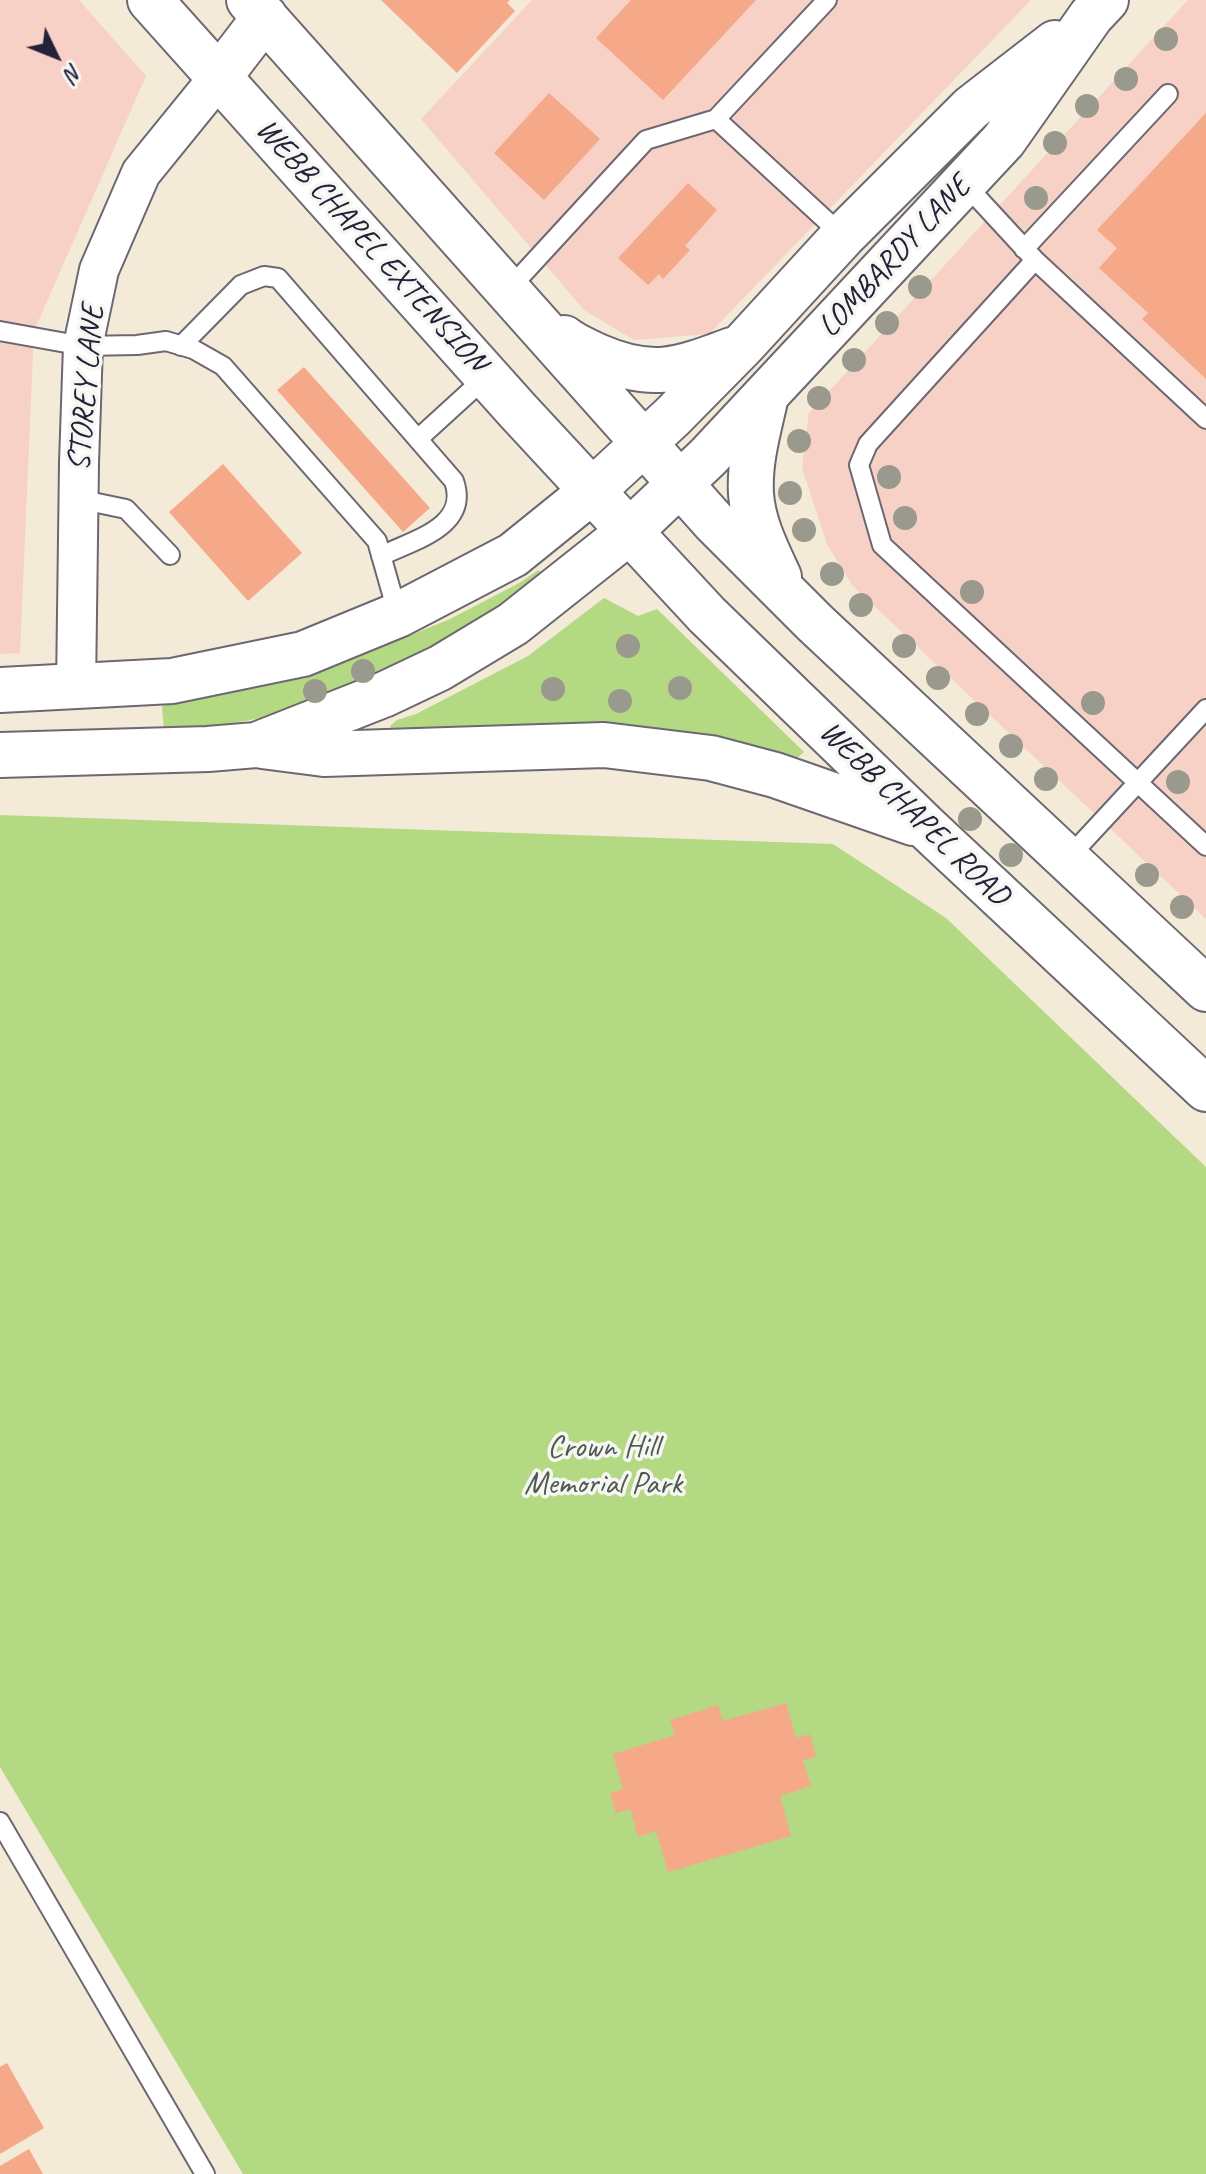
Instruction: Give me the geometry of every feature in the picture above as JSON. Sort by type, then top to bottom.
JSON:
[{"type":"main road","name":"WEBB CHAPEL EXTENSION","points":[[150,0],[591,492]]},
{"type":"main road","name":"LOMBARDY LANE","points":[[646,442],[928,150],[971,108],[1090,5]]},
{"type":"main road","name":"LOMBARDY LANE","points":[[682,484],[1004,140],[1090,5]]},
{"type":"main road","points":[[219,77],[263,9],[715,523],[815,623],[1206,989]]},
{"type":"main road","points":[[928,150],[964,183]]},
{"type":"main road","points":[[517,299],[572,344],[624,368],[652,371],[688,366],[742,346]]},
{"type":"main road","points":[[767,393],[754,445],[751,494],[760,536],[779,577],[815,623]]},
{"type":"main road","points":[[0,690],[172,681],[303,654],[398,615],[513,555],[591,492],[646,442]]},
{"type":"main road","points":[[256,745],[383,695],[440,668],[513,624],[629,532],[682,484]]},
{"type":"main road","name":"WEBB CHAPEL ROAD","points":[[591,492],[707,615],[927,828],[1206,1089]]},
{"type":"main road","points":[[76,688],[76,754]]},
{"type":"main road","points":[[0,755],[256,745],[324,754],[604,745],[711,758],[775,775],[927,828]]},
{"type":"street","name":"STOREY LANE","points":[[76,688],[83,346],[99,270],[141,173],[219,77]]},
{"type":"lane","points":[[517,299],[646,140],[716,119],[827,0]]},
{"type":"lane","points":[[1168,94],[868,444],[859,465],[882,545],[1206,846]]},
{"type":"lane","points":[[716,119],[843,236]]},
{"type":"lane","points":[[964,183],[1029,254],[1206,419]]},
{"type":"lane","points":[[181,346],[241,285],[264,276],[278,278],[419,438],[454,481],[458,491],[455,512],[440,528],[381,556]]},
{"type":"lane","points":[[0,331],[83,346],[166,341],[193,349],[223,366],[377,541],[398,615]]},
{"type":"lane","points":[[419,438],[487,376]]},
{"type":"lane","points":[[78,499],[126,509],[170,555]]},
{"type":"lane","points":[[1067,859],[1206,709]]},
{"type":"lane","points":[[0,1822],[205,2174]]},
{"type":"shaded area","points":[[0,0],[79,0],[146,76],[34,331],[20,653],[0,654]]},
{"type":"shaded area","points":[[532,0],[1031,0],[709,334],[634,340],[584,310],[421,119]]},
{"type":"shaded area","points":[[1188,0],[1206,0],[1206,919],[852,585],[827,544],[802,468],[809,413]]},
{"type":"green space","points":[[538,570],[542,574],[499,609],[413,660],[319,707],[180,733],[164,731],[162,706],[266,685],[336,666],[450,619]]},
{"type":"green space","points":[[604,598],[638,616],[657,609],[804,752],[792,763],[395,733],[390,726],[528,656]]},
{"type":"green space","name":"Crown Hill Memorial Park","points":[[0,815],[833,844],[946,918],[1206,1167],[1206,2174],[243,2174],[0,1767]]},
{"type":"building","points":[[381,0],[510,0],[507,3],[515,11],[457,73]]},
{"type":"building","points":[[631,0],[756,0],[663,100],[596,38]]},
{"type":"building","points":[[549,93],[600,139],[544,200],[494,153]]},
{"type":"building","points":[[1206,113],[1206,379],[1142,319],[1148,313],[1099,268],[1117,248],[1097,230]]},
{"type":"building","points":[[688,183],[717,210],[685,246],[690,250],[663,279],[659,274],[648,285],[618,258]]},
{"type":"building","points":[[304,367],[430,508],[403,532],[277,390]]},
{"type":"building","points":[[223,464],[302,553],[248,601],[169,512]]},
{"type":"building","points":[[786,1703],[796,1738],[810,1734],[816,1757],[803,1760],[811,1786],[780,1796],[791,1836],[668,1872],[656,1831],[638,1837],[630,1809],[616,1813],[610,1793],[623,1789],[613,1754],[675,1735],[670,1720],[718,1705],[723,1721]]},
{"type":"building","points":[[7,2063],[44,2128],[0,2154],[0,2067]]},
{"type":"building","points":[[29,2149],[43,2174],[0,2174],[0,2166]]}]
